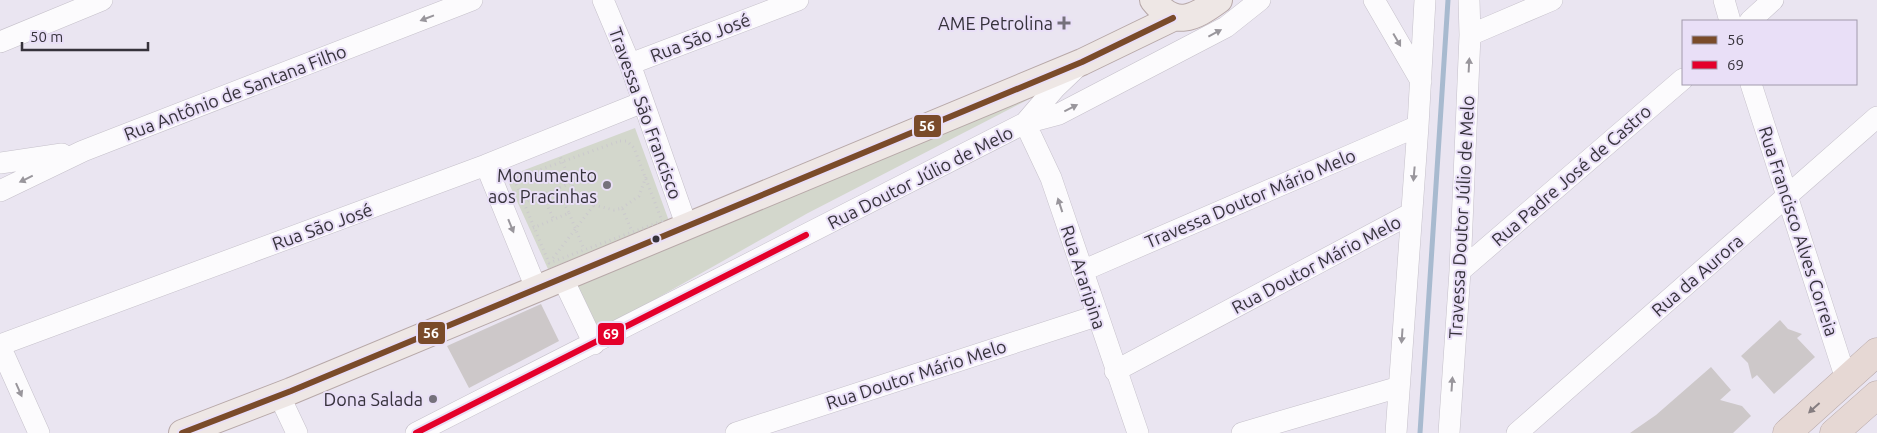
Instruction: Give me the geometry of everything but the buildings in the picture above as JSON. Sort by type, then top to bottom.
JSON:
[{"type":"highway","points":[[1787,433],[1877,352]]},
{"type":"highway","points":[[1834,433],[1877,395]]},
{"type":"main road","points":[[1153,0],[1162,11],[1173,18]]},
{"type":"main road","points":[[182,433],[279,395],[536,288],[556,270],[688,227],[1082,62],[1173,18],[1189,18],[1202,12],[1219,0]]},
{"type":"street","points":[[0,42],[102,0]]},
{"type":"street","name":"Rua Antônio de Santana Filho","points":[[0,191],[82,151],[472,0]]},
{"type":"street","name":"Travessa São Francisco","points":[[603,0],[630,64],[688,227]]},
{"type":"street","name":"Rua São José","points":[[630,64],[798,0]]},
{"type":"street","name":"Rua Doutor Júlio de Melo","points":[[416,433],[1025,123],[1059,114],[1226,27],[1260,0]]},
{"type":"street","points":[[1374,0],[1421,80]]},
{"type":"street","points":[[1396,433],[1425,0]]},
{"type":"street","name":"Travessa Doutor Júlio de Melo","points":[[1449,433],[1460,271],[1470,35],[1469,0]]},
{"type":"street","points":[[1470,35],[1552,0]]},
{"type":"street","points":[[1724,0],[1730,20]]},
{"type":"street","points":[[1751,20],[1773,0]]},
{"type":"street","points":[[1025,123],[1054,88],[1082,62]]},
{"type":"street","name":"Rua Padre José de Castro","points":[[1460,271],[1682,80]]},
{"type":"street","name":"Rua Francisco Alves Correia","points":[[1751,85],[1846,379]]},
{"type":"street","name":"Rua São José","points":[[0,346],[486,165],[643,102]]},
{"type":"street","name":"Rua da Aurora","points":[[1517,433],[1877,117]]},
{"type":"street","name":"Rua Araripina","points":[[1025,123],[1051,178],[1096,316],[1138,433]]},
{"type":"street","name":"Travessa Doutor Mário Melo","points":[[1082,270],[1418,126]]},
{"type":"street","points":[[0,163],[82,151]]},
{"type":"street","points":[[486,165],[536,288]]},
{"type":"street","name":"Rua Doutor Mário Melo","points":[[1115,371],[1410,214]]},
{"type":"street","points":[[556,270],[594,344]]},
{"type":"street","name":"Rua Doutor Mário Melo","points":[[736,433],[1096,316]]},
{"type":"street","points":[[0,346],[39,433]]},
{"type":"street","points":[[1242,433],[1399,387]]},
{"type":"street","points":[[279,395],[297,433]]},
{"type":"path","points":[[556,270],[585,250],[662,221],[634,148],[627,141],[620,141],[514,179],[523,203],[571,182]]},
{"type":"path","points":[[562,161],[577,196],[594,205],[614,210],[622,208],[639,196],[646,177]]},
{"type":"path","points":[[542,194],[554,220]]},
{"type":"path","points":[[577,196],[562,200],[585,250]]},
{"type":"path","points":[[556,270],[575,228],[594,205]]},
{"type":"path","points":[[622,208],[632,232]]},
{"type":"path","points":[[556,270],[533,228],[569,213]]},
{"type":"shaded area","points":[[1039,94],[808,213],[597,332],[573,281]]},
{"type":"shaded area","points":[[635,128],[669,221],[548,269],[506,177]]},
{"type":"waterway","points":[[1420,433],[1448,0]]},
{"type":"transit line","name":"56","points":[[182,433],[291,391],[1082,62],[1173,18]]},
{"type":"transit line","name":"69","points":[[416,433],[806,235]]},
{"type":"place","name":"AME Petrolina","points":[[1064,23]]},
{"type":"place","name":"Monumento aos Pracinhas","points":[[607,185]]},
{"type":"place","name":"Dona Salada","points":[[433,399]]}]
